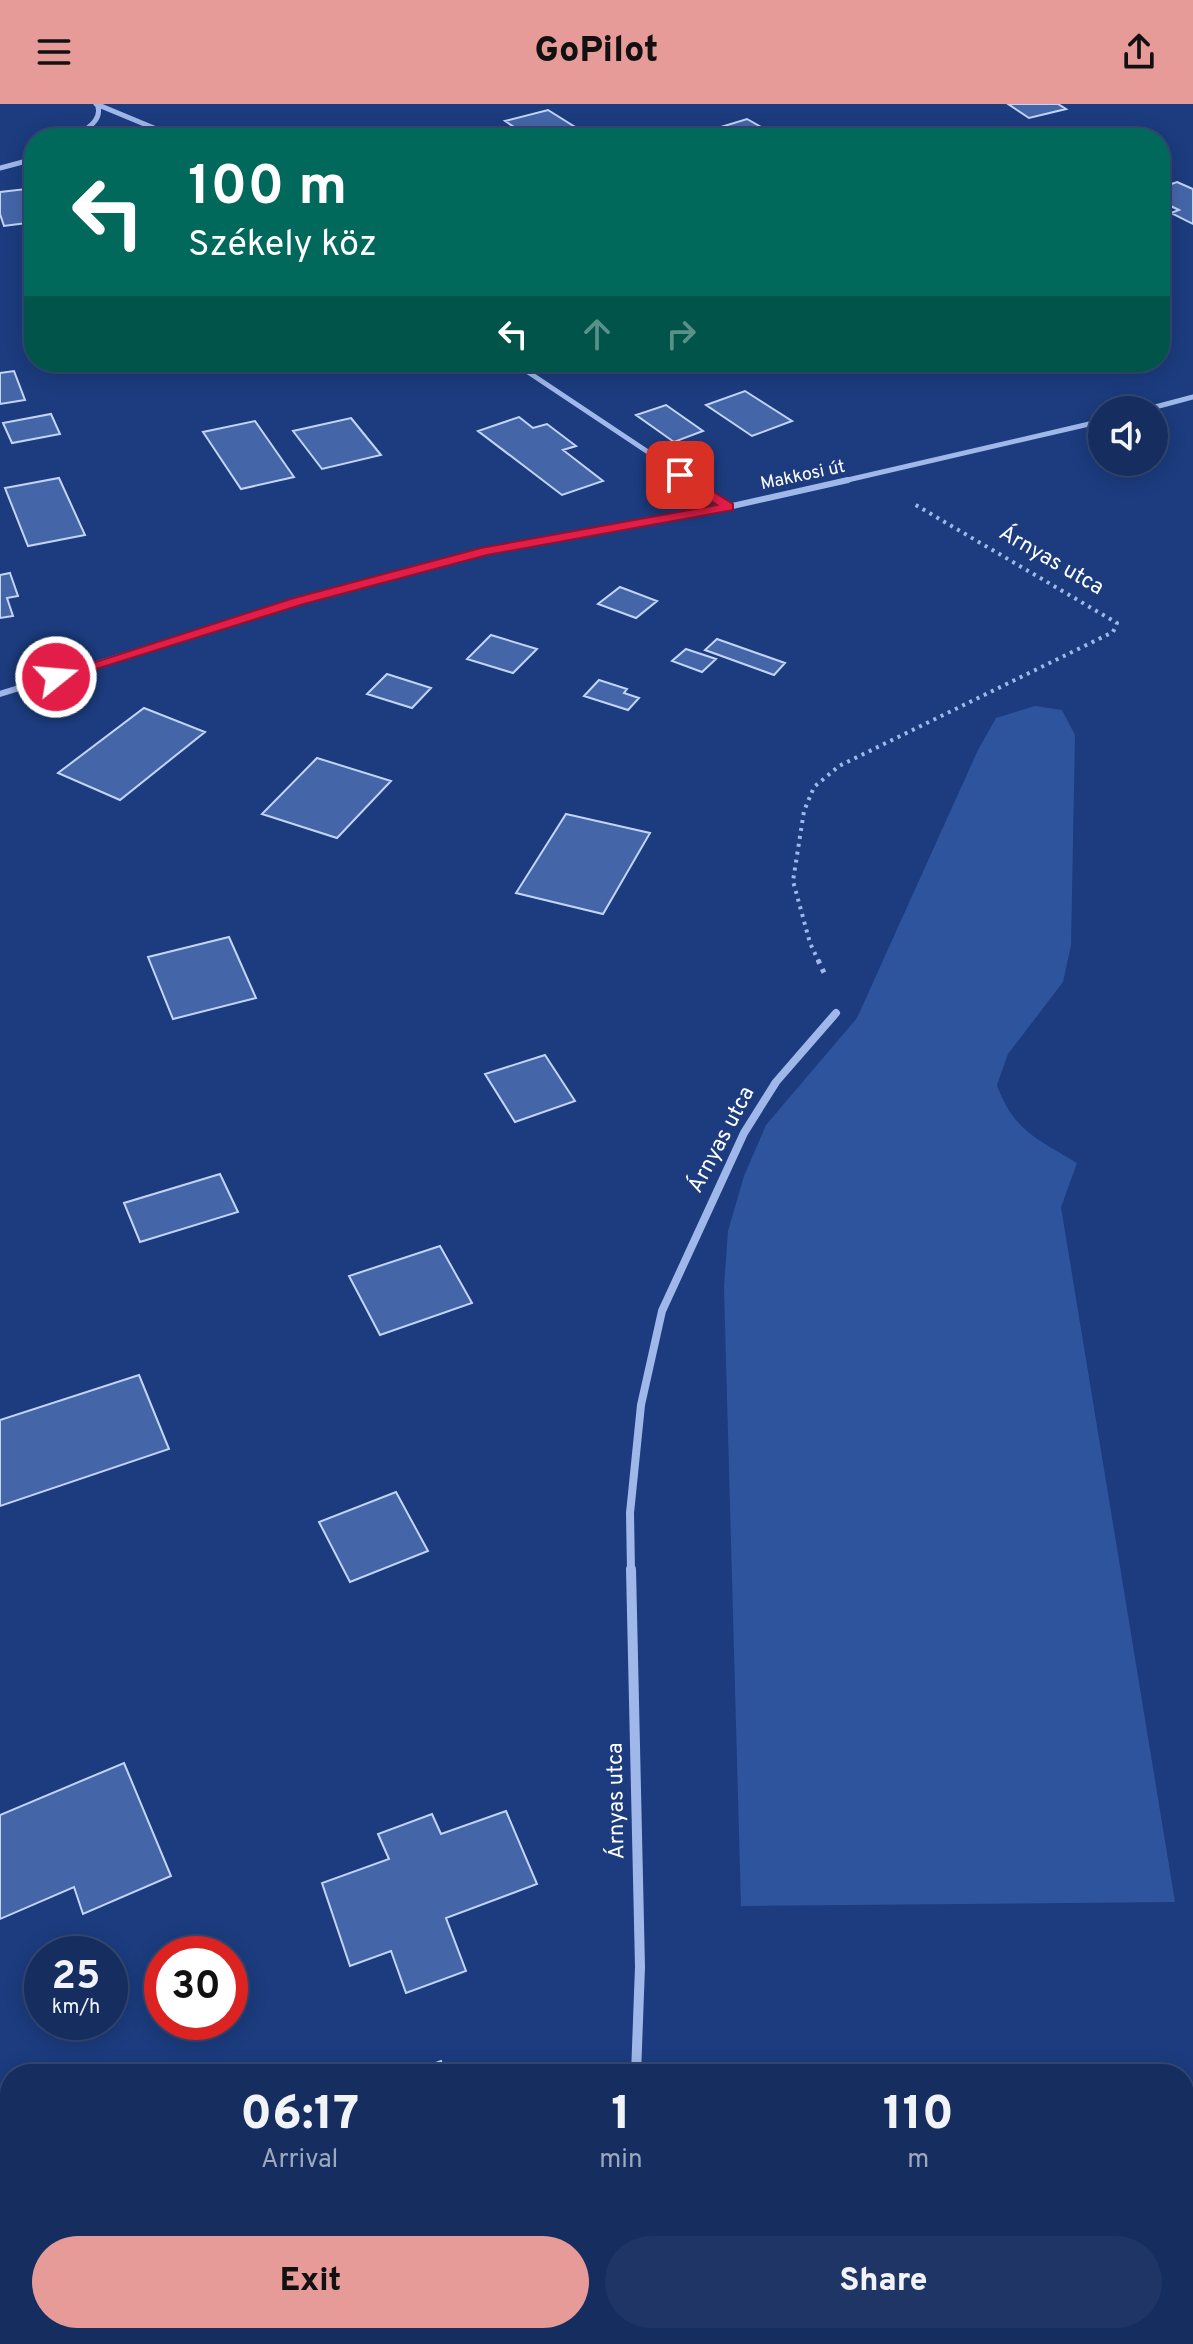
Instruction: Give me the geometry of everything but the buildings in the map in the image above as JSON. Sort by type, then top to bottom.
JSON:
[{"type":"street","points":[[86,128],[98,118],[100,111],[97,104]]},
{"type":"street","points":[[97,104],[154,128]]},
{"type":"street","points":[[0,168],[24,162]]},
{"type":"street","points":[[528,372],[728,507]]},
{"type":"street","points":[[1168,404],[1193,397]]},
{"type":"street","name":"Makkosi út","points":[[0,694],[299,601],[486,551],[728,507],[1088,424]]},
{"type":"street","name":"Árnyas utca","points":[[636,2064],[640,1967],[630,1513],[641,1405],[662,1311],[744,1133],[776,1082],[836,1013]]},
{"type":"path","name":"Árnyas utca","points":[[836,1013],[831,990],[810,943],[793,881],[804,811],[814,787],[839,766],[1113,632],[1117,623],[867,476]]},
{"type":"shaded area","points":[[1035,706],[1062,710],[1075,735],[1071,945],[1063,982],[1008,1054],[997,1085],[1011,1113],[1028,1132],[1077,1163],[1061,1207],[1175,1902],[741,1906],[724,1287],[728,1231],[744,1176],[766,1125],[857,1018],[978,750],[996,718]]},
{"type":"route","points":[[56,677],[299,601],[486,551],[728,507],[680,475]]}]
